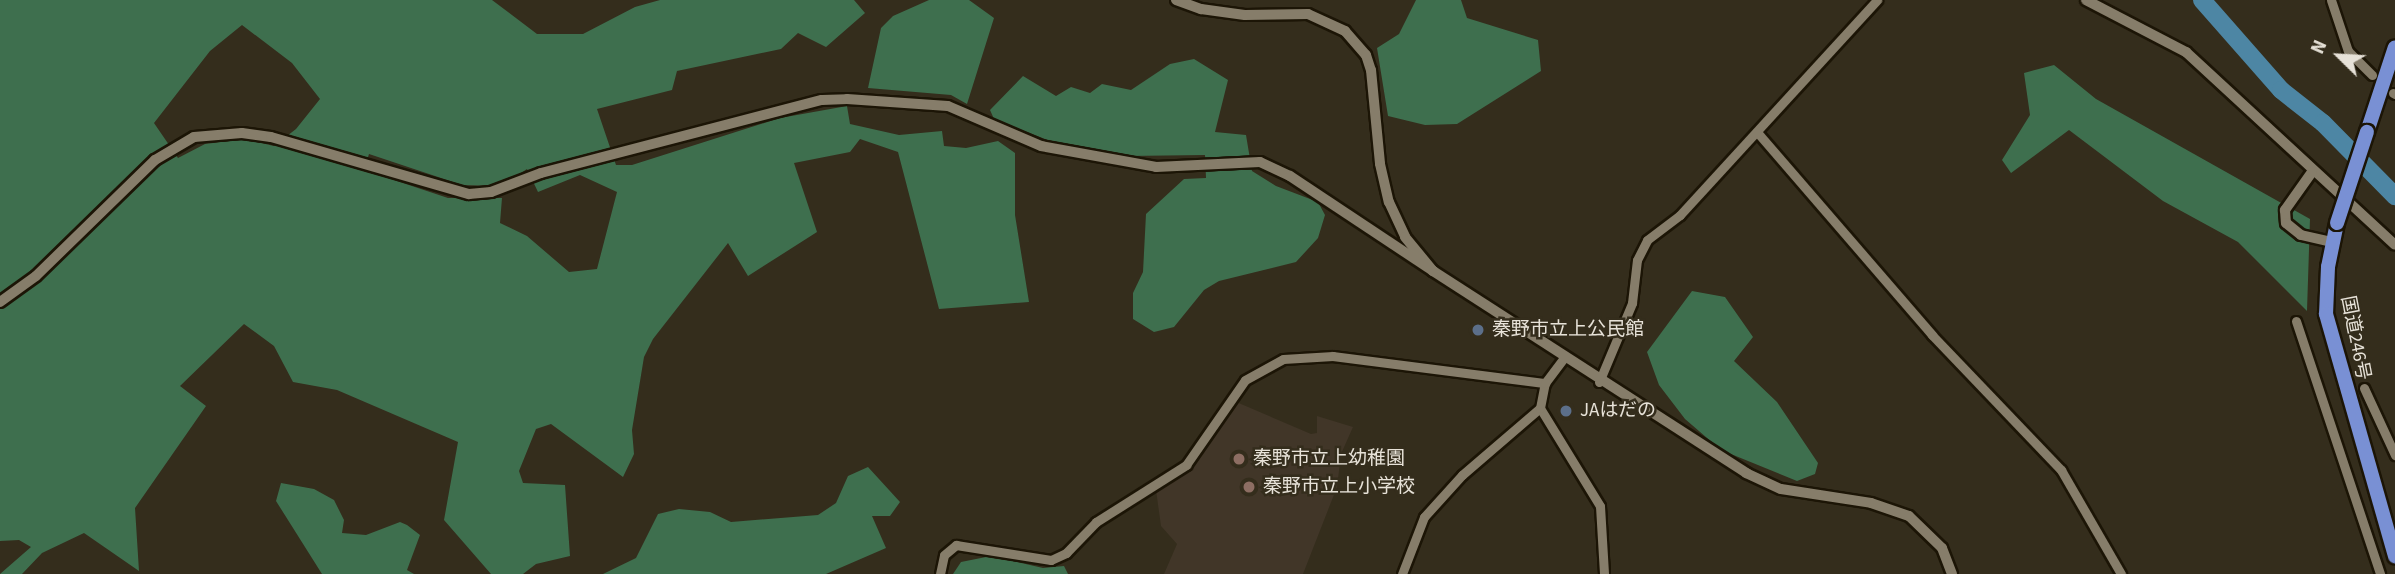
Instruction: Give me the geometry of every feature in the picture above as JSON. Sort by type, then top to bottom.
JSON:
[{"type":"highway","name":"国道246号","points":[[2395,47],[2331,242],[2326,314],[2395,556]]},
{"type":"street","points":[[1176,0],[1245,15],[1308,14],[1335,24],[1355,40],[1371,70],[1380,164],[1390,202],[1405,237],[1433,271]]},
{"type":"street","points":[[1599,382],[1632,303],[1637,260],[1647,240],[1679,215],[1877,0]]},
{"type":"street","points":[[2086,0],[2186,52],[2312,172],[2395,245]]},
{"type":"street","points":[[2331,0],[2348,51],[2372,75]]},
{"type":"street","points":[[0,302],[36,276],[155,160],[194,137],[242,132],[271,136],[469,194],[491,192],[541,173],[822,100],[847,99],[948,106],[1041,146],[1156,167],[1260,162],[1290,176],[1563,359],[1746,473],[1781,489],[1871,503],[1909,516],[1942,548],[1952,574]]},
{"type":"street","points":[[1757,132],[1932,335],[2061,470],[2121,574]]},
{"type":"street","points":[[2312,172],[2285,210],[2286,223],[2301,235],[2331,242]]},
{"type":"street","points":[[2296,321],[2380,574]]},
{"type":"street","points":[[940,574],[944,555],[956,545],[1051,560],[1066,553],[1096,522],[1186,465],[1245,380],[1283,359],[1333,356],[1545,383]]},
{"type":"street","points":[[1402,574],[1424,517],[1462,475],[1540,408],[1545,383],[1563,359]]},
{"type":"street","points":[[2364,388],[2395,455]]},
{"type":"street","points":[[1540,408],[1600,506],[1604,574]]},
{"type":"shaded area","name":"秦野市立上小学校","points":[[1234,401],[1311,434],[1317,433],[1317,416],[1353,427],[1341,454],[1337,487],[1303,574],[1164,574],[1177,544],[1161,526],[1156,490],[1197,460]]},
{"type":"green space","points":[[0,0],[492,0],[537,34],[583,34],[635,7],[660,0],[854,0],[865,13],[826,47],[798,33],[781,49],[677,71],[672,90],[597,109],[616,165],[632,165],[780,118],[847,106],[850,124],[899,135],[942,131],[944,146],[966,148],[998,141],[1015,153],[1015,215],[1029,302],[939,309],[898,152],[860,139],[850,152],[794,163],[817,232],[748,276],[728,243],[653,339],[644,357],[632,430],[634,454],[623,477],[551,424],[536,429],[519,471],[523,483],[565,485],[570,556],[536,564],[523,574],[491,574],[444,520],[458,442],[337,390],[293,382],[274,346],[244,324],[180,386],[206,406],[135,508],[139,571],[84,533],[42,553],[22,574],[0,574],[31,547],[19,540],[0,541]],"holes":[[[242,25],[292,63],[320,99],[296,129],[274,146],[245,139],[205,144],[178,158],[154,123],[210,51]],[[369,154],[462,185],[501,186],[527,169],[538,192],[580,175],[617,192],[597,269],[569,272],[527,236],[500,223],[502,198],[448,198],[364,170]]]},
{"type":"green space","points":[[929,0],[969,0],[994,18],[967,104],[951,95],[868,88],[881,28],[893,16]]},
{"type":"green space","points":[[1416,0],[1461,0],[1467,18],[1538,40],[1541,71],[1457,124],[1425,125],[1388,116],[1377,48],[1399,34]]},
{"type":"green space","points":[[1194,59],[1228,80],[1215,132],[1246,135],[1252,171],[1276,186],[1318,202],[1325,215],[1318,238],[1296,262],[1219,281],[1204,290],[1174,327],[1154,332],[1133,319],[1133,293],[1143,272],[1146,214],[1184,179],[1206,178],[1205,155],[1127,156],[1050,141],[994,119],[990,110],[1023,76],[1056,96],[1071,87],[1090,93],[1102,84],[1131,90],[1170,64]]},
{"type":"green space","points":[[2054,65],[2096,99],[2310,219],[2307,311],[2238,242],[2163,201],[2069,130],[2011,173],[2002,160],[2030,115],[2024,73]]},
{"type":"green space","points":[[1692,291],[1725,297],[1753,337],[1734,361],[1777,402],[1818,463],[1815,474],[1797,481],[1721,450],[1685,419],[1659,385],[1647,352]]},
{"type":"green space","points":[[868,467],[900,502],[890,516],[872,516],[886,548],[826,574],[603,574],[636,558],[658,514],[679,509],[710,512],[731,522],[818,515],[836,503],[848,476]]},
{"type":"green space","points":[[281,483],[314,489],[334,500],[344,520],[342,533],[366,535],[400,522],[407,525],[420,535],[407,570],[414,574],[322,574],[276,501]]},
{"type":"green space","points":[[991,556],[1043,568],[1064,566],[1068,574],[953,574],[961,562]]},
{"type":"waterway","points":[[2202,0],[2281,90],[2323,123],[2395,196]]},
{"type":"place","name":"秦野市立上公民館","points":[[1478,330]]},
{"type":"place","name":"JAはだの","points":[[1566,411]]},
{"type":"place","name":"秦野市立上幼稚園","points":[[1239,459]]},
{"type":"place","name":"秦野市立上小学校","points":[[1249,487]]}]
